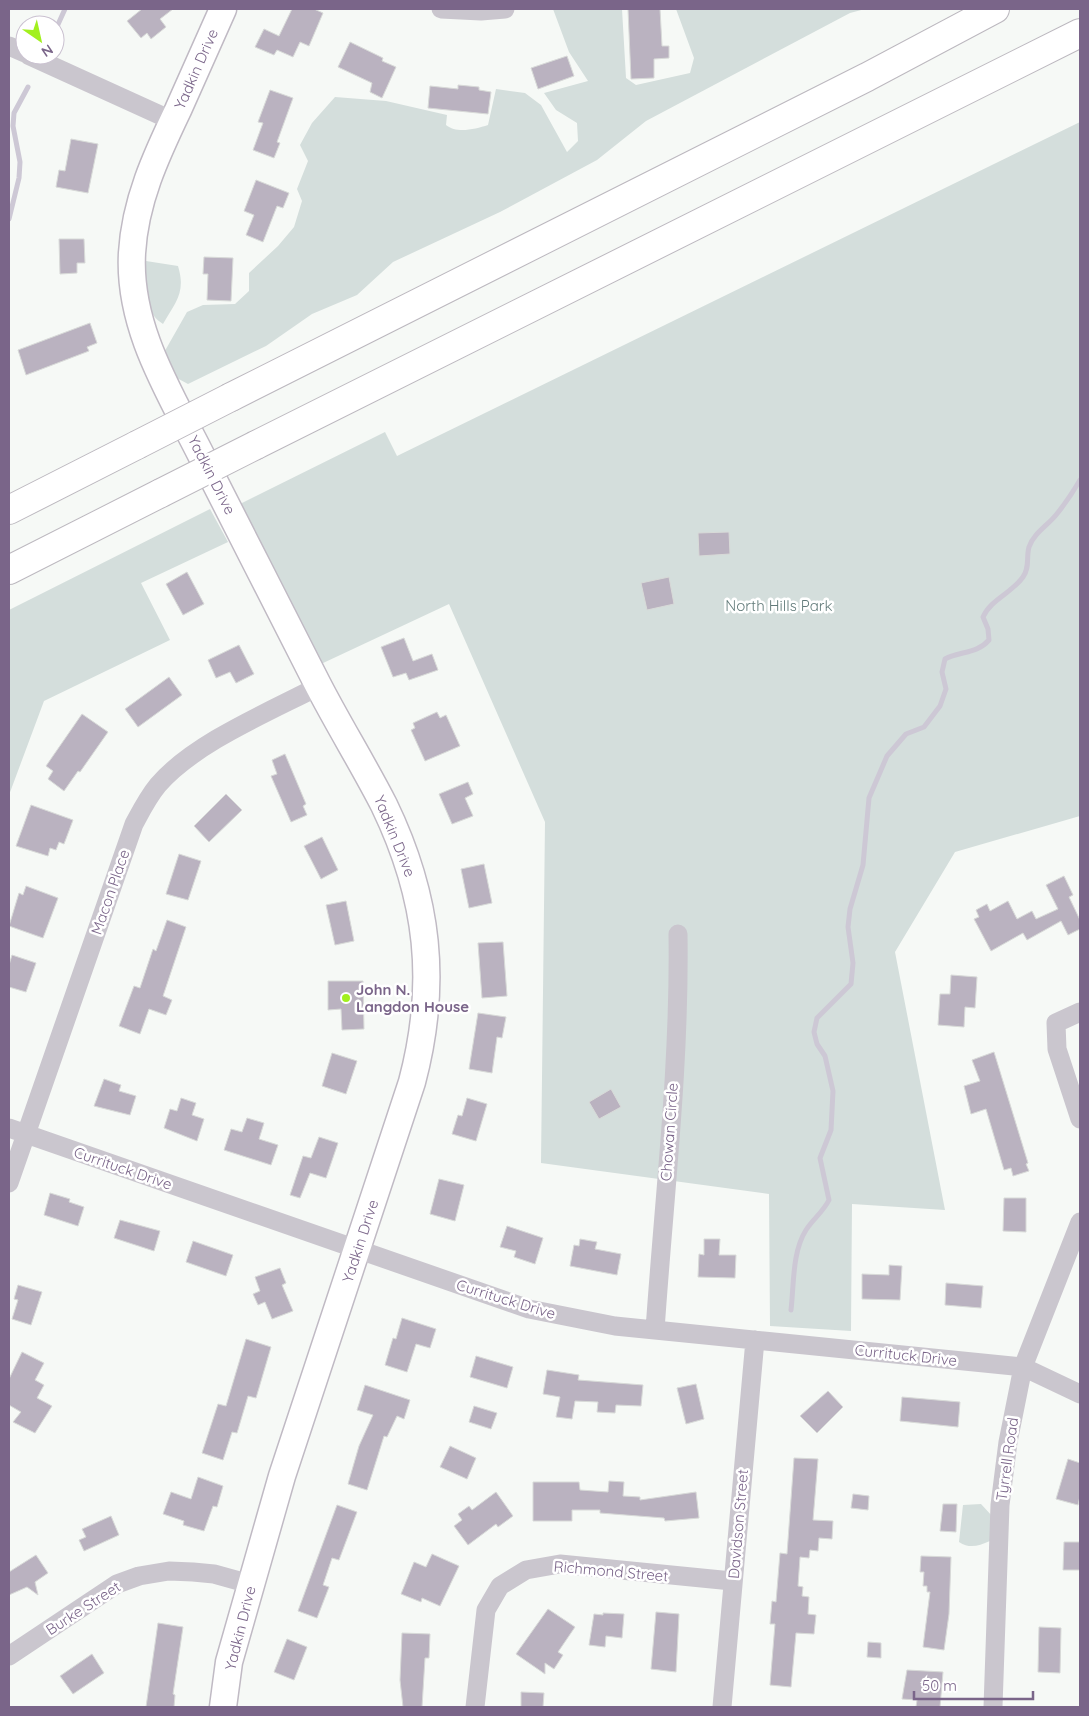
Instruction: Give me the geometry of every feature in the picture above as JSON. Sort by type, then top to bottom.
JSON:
[{"type":"highway","points":[[9,510],[866,77],[995,9]]},
{"type":"highway","points":[[9,570],[1080,33]]},
{"type":"street","name":"Yadkin Drive","points":[[223,9],[150,172],[141,197],[132,254],[134,293],[141,325],[167,389],[319,686],[383,803],[400,842],[418,898],[428,966],[428,995],[419,1056],[358,1249],[282,1476],[229,1662],[223,1707]]},
{"type":"street","points":[[441,9],[481,12],[505,9]]},
{"type":"street","points":[[51,65],[173,121]]},
{"type":"street","name":"Macon Place","points":[[9,1183],[18,1131],[134,824],[149,797],[159,784],[191,756],[319,686]]},
{"type":"street","name":"Chowan Circle","points":[[654,1330],[673,1084],[679,978],[678,934]]},
{"type":"street","points":[[1080,1012],[1056,1023],[1057,1048],[1080,1119]]},
{"type":"street","name":"Currituck Drive","points":[[18,1131],[529,1309],[615,1326],[1023,1367],[1080,1394]]},
{"type":"street","name":"Tyrrell Road","points":[[993,1707],[1000,1505],[1008,1442],[1023,1367],[1080,1222]]},
{"type":"street","name":"Davidson Street","points":[[722,1707],[732,1581],[756,1340]]},
{"type":"street","name":"Richmond Street","points":[[475,1707],[486,1610],[500,1586],[526,1570],[560,1564],[732,1581]]},
{"type":"street","name":"Burke Street","points":[[9,1656],[117,1584],[139,1576],[169,1571],[214,1574],[250,1584]]},
{"type":"green space","points":[[553,9],[622,9],[626,78],[636,85],[690,73],[694,58],[676,9],[865,9],[850,13],[646,121],[597,160],[500,212],[393,262],[357,295],[312,314],[266,346],[188,384],[175,377],[162,356],[187,312],[203,305],[235,304],[249,291],[249,273],[278,246],[294,227],[302,201],[297,189],[308,161],[300,145],[312,123],[335,97],[386,101],[447,115],[446,125],[450,128],[461,130],[488,125],[496,89],[525,93],[541,105],[567,152],[578,141],[577,123],[556,110],[544,93],[588,81],[569,52]]},
{"type":"green space","name":"North Hills Park","points":[[1080,122],[1080,816],[955,852],[895,952],[945,1210],[852,1204],[851,1331],[770,1326],[769,1194],[541,1163],[545,822],[449,604],[321,664],[240,504],[385,432],[397,456]]},
{"type":"green space","points":[[146,261],[178,266],[181,283],[180,290],[176,303],[163,324],[151,311],[147,297],[145,281]]},
{"type":"green space","points":[[210,509],[228,542],[141,583],[170,640],[44,701],[9,795],[9,610]]},
{"type":"green space","points":[[981,1504],[993,1517],[990,1541],[967,1546],[959,1542],[963,1505]]},
{"type":"building","points":[[142,9],[173,9],[160,19],[166,27],[151,39],[147,33],[141,38],[127,21]]},
{"type":"building","points":[[292,9],[314,9],[323,13],[309,46],[300,42],[293,57],[277,50],[274,55],[255,47],[264,29],[279,36]]},
{"type":"building","points":[[628,9],[660,9],[662,46],[669,46],[669,58],[654,59],[654,78],[631,79]]},
{"type":"building","points":[[350,42],[383,58],[382,61],[396,67],[382,98],[370,92],[372,83],[338,67]]},
{"type":"building","points":[[567,56],[574,76],[538,89],[531,68]]},
{"type":"building","points":[[458,85],[479,87],[479,90],[491,92],[488,114],[428,108],[430,86],[458,89]]},
{"type":"building","points":[[270,90],[293,98],[277,142],[280,143],[274,158],[253,150],[263,123],[258,122]]},
{"type":"building","points":[[71,139],[98,144],[88,193],[56,187],[59,170],[65,171]]},
{"type":"building","points":[[256,180],[289,193],[283,208],[277,206],[263,242],[246,235],[254,215],[244,211]]},
{"type":"building","points":[[59,239],[84,239],[85,263],[77,263],[77,273],[60,274]]},
{"type":"building","points":[[204,257],[233,258],[231,301],[207,300],[208,274],[203,274]]},
{"type":"building","points":[[90,323],[97,343],[87,347],[89,351],[26,375],[18,350]]},
{"type":"building","points":[[729,532],[730,554],[699,556],[698,533]]},
{"type":"building","points":[[187,572],[204,604],[183,615],[166,584]]},
{"type":"building","points":[[669,577],[674,604],[647,610],[641,583]]},
{"type":"building","points":[[404,638],[413,661],[432,654],[438,670],[409,680],[406,673],[393,677],[381,647]]},
{"type":"building","points":[[239,645],[254,674],[236,683],[230,672],[216,678],[208,660]]},
{"type":"building","points":[[169,677],[182,695],[138,727],[125,709]]},
{"type":"building","points":[[437,712],[440,718],[446,715],[460,746],[425,761],[411,730],[415,728],[413,723]]},
{"type":"building","points":[[82,714],[108,732],[64,791],[48,779],[53,771],[46,766]]},
{"type":"building","points":[[285,754],[306,804],[303,806],[307,815],[291,822],[271,776],[277,774],[272,760]]},
{"type":"building","points":[[468,782],[473,794],[465,798],[473,816],[452,824],[439,794]]},
{"type":"building","points":[[226,794],[242,810],[209,842],[194,826]]},
{"type":"building","points":[[31,805],[73,820],[64,844],[59,842],[56,850],[50,848],[48,856],[16,846]]},
{"type":"building","points":[[322,837],[338,870],[321,879],[304,846]]},
{"type":"building","points":[[179,854],[201,861],[188,900],[166,894]]},
{"type":"building","points":[[484,864],[492,903],[469,908],[461,869]]},
{"type":"building","points":[[1064,876],[1073,895],[1069,897],[1080,920],[1080,929],[1068,935],[1061,921],[1027,940],[1023,933],[991,951],[974,919],[979,917],[976,910],[987,904],[990,911],[1008,901],[1017,919],[1032,911],[1036,919],[1058,909],[1046,885]]},
{"type":"building","points":[[26,886],[58,898],[43,938],[9,926],[19,893],[23,895]]},
{"type":"building","points":[[346,901],[354,941],[335,945],[326,905]]},
{"type":"building","points":[[167,920],[186,927],[163,996],[172,1000],[166,1015],[149,1009],[140,1034],[119,1026],[134,986],[140,988],[153,949],[156,951]]},
{"type":"building","points":[[503,942],[507,996],[482,998],[478,943]]},
{"type":"building","points":[[12,955],[36,963],[26,992],[9,987],[9,965]]},
{"type":"building","points":[[951,975],[977,977],[975,1008],[965,1007],[964,1027],[938,1025],[940,994],[950,994]]},
{"type":"building","name":"John N. Langdon House","points":[[328,981],[363,981],[364,1029],[342,1030],[341,1009],[328,1010]]},
{"type":"building","points":[[478,1013],[506,1017],[502,1038],[497,1037],[492,1073],[469,1069]]},
{"type":"building","points":[[994,1052],[1028,1163],[1026,1164],[1029,1171],[1013,1176],[1011,1168],[1004,1170],[986,1109],[971,1114],[964,1086],[980,1081],[972,1060]]},
{"type":"building","points":[[332,1053],[357,1061],[346,1094],[322,1086]]},
{"type":"building","points":[[104,1079],[121,1085],[119,1091],[136,1096],[130,1115],[94,1106]]},
{"type":"building","points":[[611,1089],[621,1107],[599,1119],[589,1102]]},
{"type":"building","points":[[181,1098],[196,1103],[192,1115],[204,1119],[197,1141],[164,1128],[170,1109],[177,1111]]},
{"type":"building","points":[[467,1098],[487,1104],[476,1141],[452,1134],[458,1115],[462,1116]]},
{"type":"building","points":[[247,1118],[264,1123],[259,1139],[278,1145],[271,1165],[224,1150],[231,1129],[242,1132]]},
{"type":"building","points":[[319,1137],[338,1143],[326,1178],[310,1173],[300,1198],[290,1195],[303,1156],[311,1158]]},
{"type":"building","points":[[439,1179],[464,1185],[455,1221],[430,1214]]},
{"type":"building","points":[[50,1193],[70,1199],[69,1202],[84,1207],[78,1226],[44,1215]]},
{"type":"building","points":[[1004,1198],[1026,1198],[1026,1232],[1003,1231]]},
{"type":"building","points":[[120,1220],[160,1231],[154,1251],[114,1238]]},
{"type":"building","points":[[507,1226],[543,1238],[535,1264],[514,1257],[516,1251],[500,1247]]},
{"type":"building","points":[[580,1239],[597,1242],[595,1249],[621,1254],[617,1275],[570,1266],[574,1245],[579,1246]]},
{"type":"building","points":[[704,1239],[720,1239],[719,1255],[736,1255],[735,1278],[698,1277],[699,1254],[704,1255]]},
{"type":"building","points":[[193,1241],[233,1255],[226,1276],[186,1262]]},
{"type":"building","points":[[889,1265],[902,1266],[900,1300],[862,1299],[862,1274],[889,1275]]},
{"type":"building","points":[[280,1268],[286,1283],[282,1285],[293,1311],[272,1319],[265,1302],[258,1305],[253,1294],[260,1291],[255,1277]]},
{"type":"building","points":[[946,1283],[983,1286],[981,1308],[945,1305]]},
{"type":"building","points":[[18,1285],[42,1292],[31,1325],[12,1319],[18,1300],[14,1299]]},
{"type":"building","points":[[402,1318],[436,1329],[430,1348],[416,1344],[407,1372],[385,1365],[393,1338],[396,1339]]},
{"type":"building","points":[[246,1339],[271,1347],[256,1398],[248,1396],[237,1433],[232,1432],[223,1460],[202,1453],[218,1404],[226,1406]]},
{"type":"building","points":[[22,1352],[44,1363],[35,1380],[44,1385],[37,1398],[52,1406],[35,1433],[13,1422],[21,1412],[9,1405],[9,1379]]},
{"type":"building","points":[[476,1356],[513,1367],[507,1388],[470,1377]]},
{"type":"building","points":[[547,1370],[579,1375],[578,1380],[643,1385],[641,1406],[616,1405],[615,1413],[597,1412],[598,1402],[575,1401],[572,1419],[556,1417],[560,1397],[543,1394]]},
{"type":"building","points":[[696,1384],[704,1419],[686,1424],[677,1388]]},
{"type":"building","points":[[365,1385],[410,1400],[404,1419],[397,1416],[387,1437],[384,1436],[367,1490],[348,1484],[359,1446],[373,1415],[357,1410]]},
{"type":"building","points":[[828,1391],[843,1407],[817,1433],[800,1416]]},
{"type":"building","points":[[902,1397],[960,1402],[958,1427],[900,1421]]},
{"type":"building","points":[[474,1406],[497,1413],[491,1429],[469,1422]]},
{"type":"building","points":[[450,1446],[476,1458],[467,1479],[440,1467]]},
{"type":"building","points":[[794,1458],[818,1459],[813,1520],[833,1521],[832,1539],[819,1538],[818,1551],[810,1550],[809,1558],[800,1557],[798,1586],[803,1587],[802,1596],[809,1597],[808,1614],[816,1615],[814,1634],[796,1633],[791,1687],[770,1685],[775,1624],[770,1624],[772,1601],[776,1602],[780,1553],[787,1554]]},
{"type":"building","points":[[1068,1459],[1080,1463],[1080,1496],[1078,1505],[1056,1499]]},
{"type":"building","points":[[198,1477],[223,1486],[217,1507],[213,1506],[204,1531],[183,1525],[184,1521],[163,1514],[171,1492],[191,1499]]},
{"type":"building","points":[[609,1481],[624,1482],[623,1496],[640,1497],[640,1500],[696,1492],[699,1518],[665,1521],[664,1518],[600,1513],[600,1510],[572,1510],[572,1521],[533,1521],[533,1482],[579,1482],[580,1490],[608,1492]]},
{"type":"building","points":[[496,1492],[513,1516],[498,1527],[496,1524],[468,1545],[454,1526],[462,1520],[458,1514],[469,1506],[472,1510]]},
{"type":"building","points":[[853,1494],[869,1496],[868,1510],[851,1508]]},
{"type":"building","points":[[943,1504],[957,1504],[956,1532],[940,1531]]},
{"type":"building","points":[[337,1505],[357,1512],[339,1560],[332,1558],[323,1585],[329,1587],[317,1618],[298,1611]]},
{"type":"building","points":[[111,1516],[119,1535],[84,1551],[79,1540],[86,1537],[82,1529]]},
{"type":"building","points":[[1064,1542],[1080,1542],[1080,1570],[1063,1570]]},
{"type":"building","points":[[432,1554],[459,1566],[440,1606],[422,1598],[421,1602],[401,1594],[414,1562],[426,1567]]},
{"type":"building","points":[[36,1555],[48,1573],[35,1582],[38,1595],[27,1587],[9,1595],[9,1572]]},
{"type":"building","points":[[921,1556],[951,1557],[949,1614],[944,1650],[923,1647],[930,1592],[927,1592],[927,1586],[923,1586],[924,1572],[920,1572]]},
{"type":"building","points":[[548,1609],[575,1627],[558,1652],[563,1655],[554,1669],[545,1663],[545,1674],[516,1654]]},
{"type":"building","points":[[656,1612],[679,1614],[676,1672],[651,1669]]},
{"type":"building","points":[[603,1613],[624,1614],[622,1638],[606,1636],[605,1647],[589,1645],[594,1614],[603,1615]]},
{"type":"building","points":[[158,1623],[183,1627],[173,1694],[175,1695],[174,1707],[146,1707]]},
{"type":"building","points":[[1039,1627],[1061,1628],[1060,1673],[1038,1672]]},
{"type":"building","points":[[402,1633],[430,1634],[429,1658],[425,1658],[422,1707],[403,1707],[400,1680]]},
{"type":"building","points":[[287,1639],[307,1647],[294,1680],[274,1672]]},
{"type":"building","points":[[868,1642],[881,1643],[881,1658],[867,1657]]},
{"type":"building","points":[[92,1654],[104,1673],[73,1694],[60,1676]]},
{"type":"building","points":[[907,1670],[943,1672],[940,1707],[916,1707],[917,1700],[902,1699]]},
{"type":"building","points":[[521,1692],[544,1693],[543,1707],[521,1707]]},
{"type":"waterway","points":[[62,15],[65,9]]},
{"type":"waterway","points":[[9,219],[19,178],[20,162],[13,126],[14,113],[28,87]]},
{"type":"waterway","points":[[791,1310],[794,1269],[801,1239],[829,1200],[820,1158],[831,1130],[833,1091],[825,1056],[817,1044],[814,1032],[817,1018],[851,984],[853,963],[848,927],[850,909],[863,865],[869,798],[887,756],[906,734],[924,727],[940,706],[946,689],[942,672],[945,659],[979,648],[989,640],[988,629],[983,617],[991,605],[1023,577],[1031,542],[1053,519],[1080,480]]},
{"type":"place","name":"John N. Langdon House","points":[[346,998]]}]
